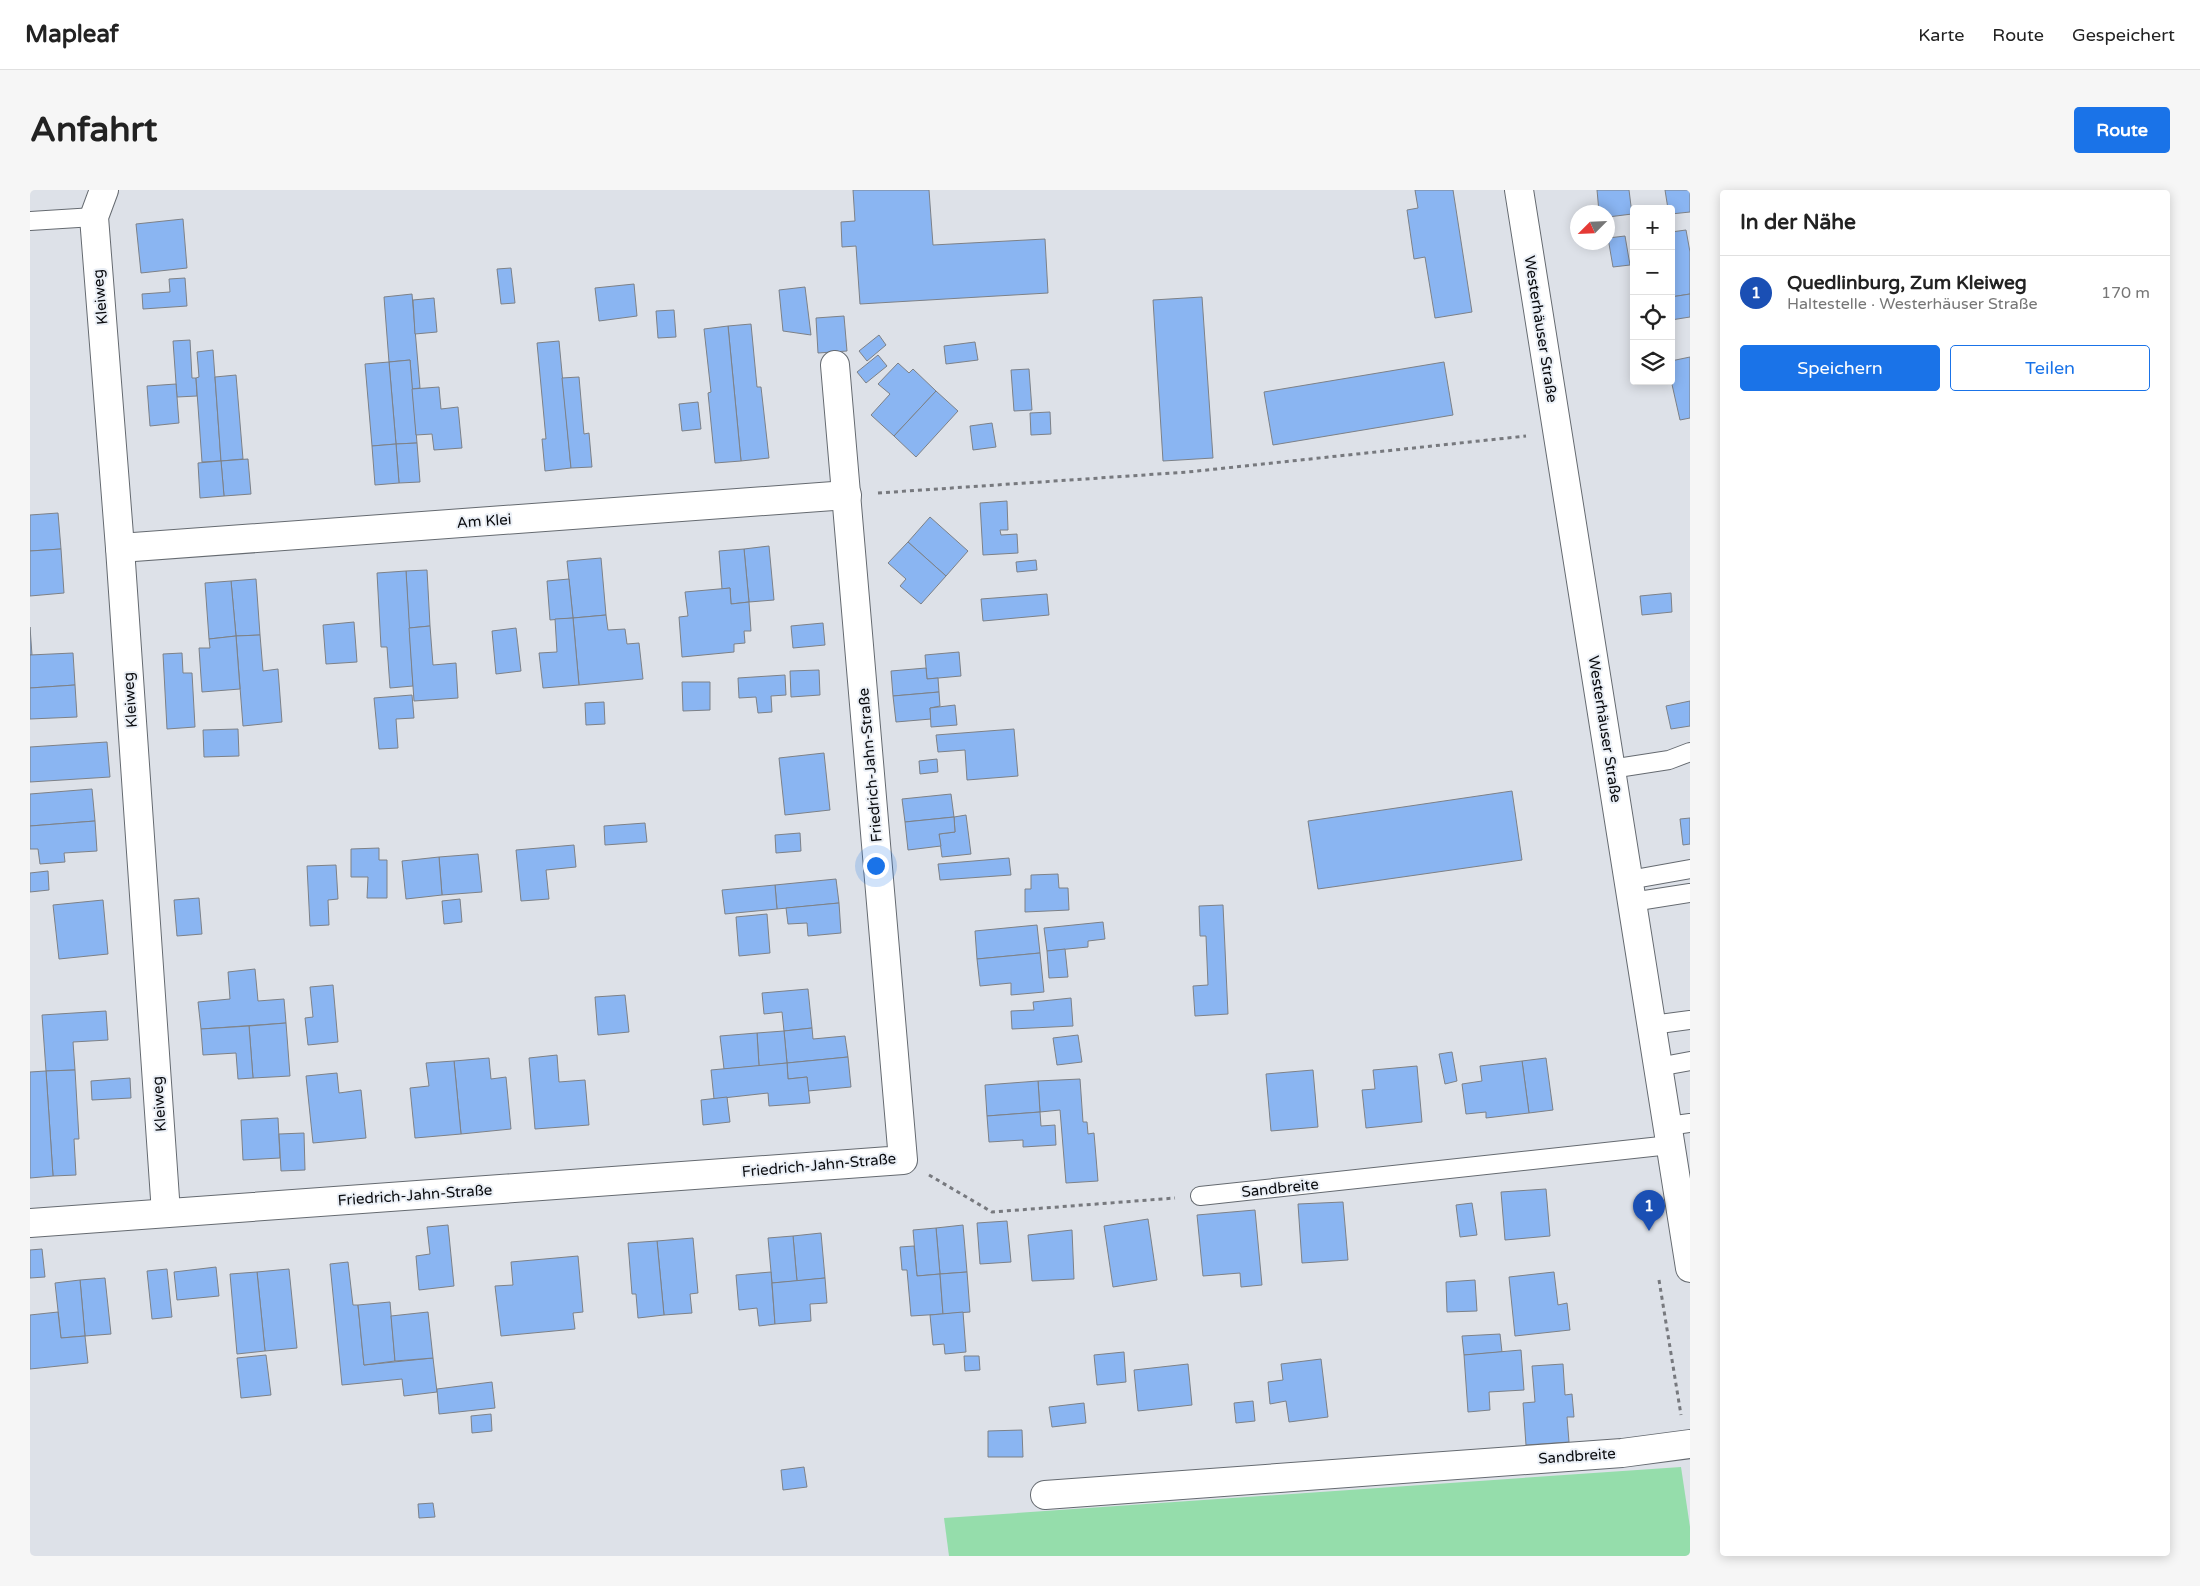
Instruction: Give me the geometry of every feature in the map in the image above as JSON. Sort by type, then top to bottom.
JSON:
[{"type":"street","name":"Kleiweg","points":[[104,190],[94,217],[120,548],[166,1213]]},
{"type":"street","name":"Westerhäuser Straße","points":[[1519,190],[1658,1067],[1676,1131],[1690,1268]]},
{"type":"street","name":"Friedrich-Jahn-Straße","points":[[30,1223],[903,1160],[835,365]]},
{"type":"street","name":"Am Klei","points":[[120,548],[847,495]]},
{"type":"street","name":"Sandbreite","points":[[1045,1495],[1622,1453],[1690,1444]]},
{"type":"lane","points":[[30,221],[94,217]]},
{"type":"lane","points":[[1611,769],[1668,760],[1690,752]]},
{"type":"lane","points":[[1630,891],[1690,869]]},
{"type":"lane","points":[[1630,891],[1690,893]]},
{"type":"lane","points":[[1652,1025],[1690,1020]]},
{"type":"lane","points":[[1658,1067],[1690,1061]]},
{"type":"lane","name":"Sandbreite","points":[[1200,1196],[1676,1131]]},
{"type":"path","points":[[847,495],[1188,472],[1526,436],[1559,438]]},
{"type":"path","points":[[903,1160],[992,1212],[1200,1196]]},
{"type":"green space","points":[[1681,1467],[1690,1527],[1690,1556],[949,1556],[944,1518]]},
{"type":"building","points":[[853,190],[929,190],[933,245],[1045,239],[1048,293],[860,304],[856,246],[842,247],[841,222],[855,221]]},
{"type":"building","points":[[1415,190],[1453,190],[1472,312],[1435,318],[1425,257],[1414,259],[1407,210],[1418,208]]},
{"type":"building","points":[[1597,190],[1629,190],[1630,214],[1615,216],[1615,205],[1598,205]]},
{"type":"building","points":[[1665,190],[1690,190],[1690,212],[1675,214],[1675,205],[1667,205]]},
{"type":"building","points":[[183,219],[187,268],[141,273],[136,224]]},
{"type":"building","points":[[1686,230],[1690,252],[1690,294],[1675,296],[1675,250],[1675,231]]},
{"type":"building","points":[[1625,236],[1630,265],[1613,267],[1610,250],[1615,250],[1615,237]]},
{"type":"building","points":[[511,268],[515,303],[501,304],[497,269]]},
{"type":"building","points":[[185,278],[187,306],[143,309],[142,294],[170,292],[169,279]]},
{"type":"building","points":[[634,284],[637,316],[599,321],[595,288]]},
{"type":"building","points":[[805,287],[811,335],[783,331],[779,290]]},
{"type":"building","points":[[412,294],[420,388],[412,389],[410,360],[389,362],[384,297]]},
{"type":"building","points":[[1690,294],[1690,317],[1675,319],[1675,296]]},
{"type":"building","points":[[1202,297],[1213,458],[1163,461],[1153,300]]},
{"type":"building","points":[[434,298],[437,332],[415,334],[413,300]]},
{"type":"building","points":[[674,310],[676,337],[658,338],[656,311]]},
{"type":"building","points":[[844,316],[847,351],[818,353],[816,318]]},
{"type":"building","points":[[751,324],[757,387],[761,387],[769,458],[741,461],[728,326]]},
{"type":"building","points":[[728,326],[741,461],[715,463],[708,393],[711,392],[704,329]]},
{"type":"building","points":[[879,335],[886,345],[867,361],[859,351]]},
{"type":"building","points":[[190,340],[192,378],[196,378],[197,396],[177,397],[173,341]]},
{"type":"building","points":[[559,341],[571,468],[545,471],[542,439],[546,439],[537,343]]},
{"type":"building","points":[[975,342],[978,360],[946,364],[944,346]]},
{"type":"building","points":[[213,350],[221,461],[202,462],[196,378],[199,377],[197,352]]},
{"type":"building","points":[[878,355],[887,366],[866,383],[857,372]]},
{"type":"building","points":[[1690,357],[1690,418],[1680,420],[1672,385],[1675,385],[1675,360]]},
{"type":"building","points":[[410,360],[417,443],[396,444],[389,362]]},
{"type":"building","points":[[389,362],[396,444],[372,446],[365,364]]},
{"type":"building","points":[[1444,362],[1453,415],[1273,445],[1264,392]]},
{"type":"building","points":[[898,363],[909,373],[913,369],[936,391],[894,436],[871,415],[890,394],[878,384]]},
{"type":"building","points":[[1029,369],[1032,410],[1014,411],[1011,370]]},
{"type":"building","points":[[236,375],[243,459],[221,461],[215,377]]},
{"type":"building","points":[[579,377],[584,434],[589,433],[592,467],[571,468],[562,378]]},
{"type":"building","points":[[176,384],[179,423],[150,426],[147,386]]},
{"type":"building","points":[[439,387],[441,409],[458,407],[462,448],[434,450],[432,434],[416,435],[412,389]]},
{"type":"building","points":[[936,391],[958,411],[916,457],[894,436]]},
{"type":"building","points":[[698,402],[701,429],[682,431],[679,404]]},
{"type":"building","points":[[1050,412],[1051,434],[1031,435],[1030,413]]},
{"type":"building","points":[[992,423],[996,447],[973,450],[970,426]]},
{"type":"building","points":[[417,443],[420,482],[399,483],[396,444]]},
{"type":"building","points":[[396,444],[399,483],[375,485],[372,446]]},
{"type":"building","points":[[248,459],[251,494],[224,496],[221,461]]},
{"type":"building","points":[[221,461],[224,496],[200,498],[198,463]]},
{"type":"building","points":[[1007,501],[1008,530],[1000,530],[1001,535],[1017,534],[1018,553],[983,555],[980,503]]},
{"type":"building","points":[[58,513],[61,549],[30,551],[30,515]]},
{"type":"building","points":[[930,517],[968,551],[946,576],[908,542]]},
{"type":"building","points":[[908,542],[946,576],[921,604],[900,586],[906,579],[888,563]]},
{"type":"building","points":[[769,546],[774,600],[749,602],[744,549]]},
{"type":"building","points":[[61,549],[64,593],[30,596],[30,551]]},
{"type":"building","points":[[744,549],[749,602],[731,604],[730,588],[722,589],[719,551]]},
{"type":"building","points":[[601,558],[606,615],[573,618],[567,561]]},
{"type":"building","points":[[1036,560],[1037,570],[1017,572],[1016,562]]},
{"type":"building","points":[[427,570],[430,626],[409,628],[406,571]]},
{"type":"building","points":[[406,571],[413,686],[390,688],[387,647],[381,647],[377,573]]},
{"type":"building","points":[[256,579],[260,635],[236,636],[231,581]]},
{"type":"building","points":[[569,579],[573,618],[550,620],[547,581]]},
{"type":"building","points":[[231,581],[236,636],[209,639],[205,583]]},
{"type":"building","points":[[730,588],[731,604],[749,602],[751,631],[744,631],[745,643],[734,644],[734,652],[682,657],[679,617],[688,616],[685,592]]},
{"type":"building","points":[[1671,593],[1672,612],[1642,615],[1640,596]]},
{"type":"building","points":[[1047,594],[1049,615],[983,621],[981,599]]},
{"type":"building","points":[[606,615],[608,630],[625,629],[627,644],[639,643],[643,679],[579,685],[573,618]]},
{"type":"building","points":[[573,618],[579,685],[543,688],[539,653],[557,652],[555,619]]},
{"type":"building","points":[[354,622],[357,662],[326,664],[323,625]]},
{"type":"building","points":[[823,623],[825,645],[793,648],[791,626]]},
{"type":"building","points":[[430,626],[433,665],[456,663],[458,698],[414,701],[409,628]]},
{"type":"building","points":[[30,627],[32,655],[30,655]]},
{"type":"building","points":[[516,628],[521,671],[496,674],[492,631]]},
{"type":"building","points":[[260,635],[263,671],[278,669],[282,722],[243,726],[236,636]]},
{"type":"building","points":[[236,636],[240,689],[202,692],[199,648],[210,648],[209,639]]},
{"type":"building","points":[[959,652],[961,676],[927,679],[925,655]]},
{"type":"building","points":[[73,653],[75,685],[30,688],[30,655]]},
{"type":"building","points":[[182,653],[183,673],[192,673],[195,727],[167,729],[163,654]]},
{"type":"building","points":[[926,668],[927,679],[938,678],[939,692],[893,696],[891,671]]},
{"type":"building","points":[[819,670],[820,695],[791,697],[790,671]]},
{"type":"building","points":[[785,675],[786,695],[771,696],[772,712],[758,713],[756,697],[739,698],[738,678]]},
{"type":"building","points":[[682,682],[710,682],[710,710],[683,711]]},
{"type":"building","points":[[75,685],[77,717],[30,719],[30,688]]},
{"type":"building","points":[[939,692],[940,706],[930,708],[931,719],[896,722],[893,696]]},
{"type":"building","points":[[412,695],[414,718],[396,719],[398,748],[379,749],[374,698]]},
{"type":"building","points":[[1690,701],[1690,726],[1671,729],[1666,706]]},
{"type":"building","points":[[604,702],[605,724],[586,725],[585,703]]},
{"type":"building","points":[[955,705],[957,725],[931,727],[930,708]]},
{"type":"building","points":[[238,729],[239,756],[204,757],[203,730]]},
{"type":"building","points":[[1014,729],[1018,776],[967,780],[965,750],[938,752],[936,735]]},
{"type":"building","points":[[107,742],[110,777],[30,782],[30,747]]},
{"type":"building","points":[[824,753],[830,810],[785,815],[779,758]]},
{"type":"building","points":[[937,759],[938,772],[920,774],[919,761]]},
{"type":"building","points":[[92,789],[95,821],[30,826],[30,794]]},
{"type":"building","points":[[1512,791],[1522,860],[1318,889],[1308,821]]},
{"type":"building","points":[[951,794],[954,817],[905,822],[902,799]]},
{"type":"building","points":[[966,815],[971,854],[942,857],[939,834],[955,832],[954,817]]},
{"type":"building","points":[[954,817],[955,832],[939,834],[941,846],[908,850],[905,822]]},
{"type":"building","points":[[1690,818],[1690,844],[1683,845],[1680,819]]},
{"type":"building","points":[[95,821],[97,851],[64,853],[65,862],[40,864],[38,849],[30,849],[30,826]]},
{"type":"building","points":[[645,823],[647,842],[605,845],[604,826]]},
{"type":"building","points":[[800,833],[801,851],[776,853],[775,835]]},
{"type":"building","points":[[574,845],[576,867],[546,870],[549,899],[521,901],[516,850]]},
{"type":"building","points":[[379,848],[379,860],[387,860],[387,898],[367,898],[368,877],[351,877],[351,849]]},
{"type":"building","points":[[478,854],[482,892],[442,895],[439,857]]},
{"type":"building","points":[[439,857],[442,895],[406,899],[402,861]]},
{"type":"building","points":[[1009,858],[1011,875],[940,880],[938,864]]},
{"type":"building","points":[[336,865],[338,899],[328,900],[329,925],[310,926],[307,866]]},
{"type":"building","points":[[48,871],[49,890],[30,892],[30,873]]},
{"type":"building","points":[[1058,874],[1059,888],[1068,888],[1069,910],[1025,912],[1025,889],[1031,889],[1031,875]]},
{"type":"building","points":[[836,879],[839,903],[777,909],[775,885]]},
{"type":"building","points":[[775,885],[777,909],[725,914],[722,890]]},
{"type":"building","points":[[199,898],[202,934],[177,936],[174,900]]},
{"type":"building","points":[[460,899],[462,922],[444,924],[442,901]]},
{"type":"building","points":[[103,900],[108,954],[59,959],[53,905]]},
{"type":"building","points":[[839,903],[841,933],[808,936],[807,923],[788,924],[786,908]]},
{"type":"building","points":[[1223,905],[1228,1014],[1195,1016],[1193,986],[1208,985],[1206,936],[1200,936],[1199,906]]},
{"type":"building","points":[[767,914],[770,953],[739,956],[736,917]]},
{"type":"building","points":[[1103,922],[1105,939],[1088,941],[1088,947],[1047,951],[1044,928]]},
{"type":"building","points":[[1037,925],[1040,953],[977,959],[975,931]]},
{"type":"building","points":[[1065,949],[1068,977],[1049,978],[1047,951]]},
{"type":"building","points":[[1040,953],[1044,992],[1011,995],[1011,983],[980,986],[977,959]]},
{"type":"building","points":[[255,969],[258,1001],[284,999],[286,1023],[201,1029],[198,1002],[230,999],[228,972]]},
{"type":"building","points":[[333,985],[338,1042],[308,1045],[305,1018],[313,1017],[310,987]]},
{"type":"building","points":[[808,989],[812,1028],[784,1031],[782,1012],[764,1014],[762,993]]},
{"type":"building","points":[[625,995],[629,1032],[598,1035],[595,997]]},
{"type":"building","points":[[1071,998],[1073,1026],[1012,1029],[1011,1011],[1034,1010],[1033,1002]]},
{"type":"building","points":[[106,1011],[108,1040],[73,1042],[75,1070],[46,1071],[42,1015]]},
{"type":"building","points":[[286,1023],[290,1076],[253,1078],[249,1026]]},
{"type":"building","points":[[249,1026],[253,1078],[238,1079],[236,1053],[203,1055],[201,1029]]},
{"type":"building","points":[[812,1028],[813,1039],[845,1036],[848,1057],[787,1063],[784,1031]]},
{"type":"building","points":[[784,1031],[787,1063],[759,1066],[757,1033]]},
{"type":"building","points":[[757,1033],[759,1066],[724,1069],[720,1036]]},
{"type":"building","points":[[1078,1035],[1082,1062],[1057,1065],[1053,1038]]},
{"type":"building","points":[[1452,1052],[1457,1081],[1445,1084],[1439,1054]]},
{"type":"building","points":[[557,1055],[559,1082],[585,1080],[589,1125],[535,1129],[529,1058]]},
{"type":"building","points":[[848,1057],[851,1087],[808,1091],[807,1077],[788,1079],[787,1063]]},
{"type":"building","points":[[489,1058],[491,1079],[506,1077],[511,1129],[461,1134],[454,1061]]},
{"type":"building","points":[[1546,1058],[1553,1110],[1529,1113],[1522,1061]]},
{"type":"building","points":[[454,1061],[461,1134],[415,1138],[410,1088],[429,1086],[426,1063]]},
{"type":"building","points":[[1522,1061],[1529,1113],[1486,1118],[1486,1112],[1466,1114],[1462,1084],[1482,1081],[1480,1066]]},
{"type":"building","points":[[787,1063],[788,1079],[807,1077],[810,1103],[769,1106],[768,1093],[714,1099],[711,1070]]},
{"type":"building","points":[[1417,1066],[1422,1122],[1366,1128],[1362,1090],[1375,1089],[1373,1070]]},
{"type":"building","points":[[75,1070],[79,1139],[74,1139],[76,1175],[53,1176],[46,1071]]},
{"type":"building","points":[[1313,1070],[1318,1127],[1271,1131],[1266,1074]]},
{"type":"building","points":[[46,1071],[53,1176],[30,1178],[30,1072]]},
{"type":"building","points":[[337,1073],[339,1093],[361,1090],[366,1138],[313,1143],[306,1076]]},
{"type":"building","points":[[130,1078],[131,1098],[92,1100],[91,1081]]},
{"type":"building","points":[[1080,1079],[1083,1122],[1087,1122],[1088,1134],[1094,1133],[1098,1181],[1066,1183],[1060,1110],[1040,1112],[1038,1081]]},
{"type":"building","points":[[1038,1081],[1040,1112],[987,1116],[985,1085]]},
{"type":"building","points":[[727,1097],[730,1122],[703,1125],[701,1100]]},
{"type":"building","points":[[1040,1112],[1041,1126],[1055,1125],[1056,1145],[1023,1147],[1023,1140],[989,1142],[987,1116]]},
{"type":"building","points":[[278,1118],[280,1158],[243,1160],[241,1120]]},
{"type":"building","points":[[304,1133],[305,1170],[281,1171],[279,1134]]},
{"type":"building","points":[[1546,1189],[1550,1236],[1505,1240],[1501,1192]]},
{"type":"building","points":[[1343,1202],[1348,1260],[1302,1263],[1298,1204]]},
{"type":"building","points":[[1472,1203],[1477,1235],[1460,1237],[1456,1205]]},
{"type":"building","points":[[1255,1210],[1262,1285],[1241,1287],[1240,1273],[1203,1276],[1197,1215]]},
{"type":"building","points":[[1148,1219],[1157,1280],[1113,1287],[1104,1226]]},
{"type":"building","points":[[1007,1221],[1011,1262],[980,1264],[977,1223]]},
{"type":"building","points":[[448,1225],[454,1286],[419,1290],[416,1256],[430,1254],[427,1227]]},
{"type":"building","points":[[963,1225],[967,1272],[940,1274],[936,1228]]},
{"type":"building","points":[[936,1228],[940,1274],[917,1276],[913,1230]]},
{"type":"building","points":[[1072,1230],[1074,1279],[1032,1281],[1028,1235]]},
{"type":"building","points":[[821,1233],[825,1278],[797,1281],[793,1236]]},
{"type":"building","points":[[793,1236],[797,1281],[772,1283],[768,1238]]},
{"type":"building","points":[[693,1238],[698,1293],[690,1294],[692,1313],[664,1315],[657,1241]]},
{"type":"building","points":[[657,1241],[664,1315],[638,1318],[636,1294],[632,1294],[628,1243]]},
{"type":"building","points":[[914,1246],[917,1276],[940,1274],[943,1314],[911,1316],[907,1270],[902,1270],[900,1247]]},
{"type":"building","points":[[42,1249],[45,1277],[30,1278],[30,1250]]},
{"type":"building","points":[[578,1256],[583,1312],[573,1313],[575,1329],[501,1336],[495,1286],[513,1285],[511,1262]]},
{"type":"building","points":[[348,1262],[353,1305],[358,1305],[364,1365],[433,1358],[437,1392],[404,1396],[402,1379],[342,1385],[330,1264]]},
{"type":"building","points":[[216,1267],[219,1296],[177,1300],[174,1272]]},
{"type":"building","points":[[167,1269],[172,1317],[152,1319],[147,1271]]},
{"type":"building","points":[[289,1269],[297,1348],[265,1351],[257,1272]]},
{"type":"building","points":[[257,1272],[265,1351],[237,1354],[230,1274]]},
{"type":"building","points":[[771,1272],[775,1324],[759,1326],[757,1308],[739,1310],[736,1275]]},
{"type":"building","points":[[967,1272],[970,1312],[943,1314],[940,1274]]},
{"type":"building","points":[[1554,1272],[1558,1305],[1567,1303],[1570,1330],[1515,1336],[1509,1277]]},
{"type":"building","points":[[105,1278],[111,1334],[85,1336],[80,1280]]},
{"type":"building","points":[[825,1278],[827,1303],[810,1304],[811,1321],[775,1324],[772,1283]]},
{"type":"building","points":[[80,1280],[85,1336],[61,1338],[55,1283]]},
{"type":"building","points":[[1475,1280],[1477,1311],[1447,1312],[1446,1282]]},
{"type":"building","points":[[390,1302],[395,1361],[364,1365],[358,1305]]},
{"type":"building","points":[[58,1312],[61,1338],[85,1336],[88,1363],[30,1369],[30,1315]]},
{"type":"building","points":[[428,1312],[433,1358],[395,1361],[391,1316]]},
{"type":"building","points":[[963,1312],[966,1352],[945,1354],[944,1344],[933,1345],[930,1315]]},
{"type":"building","points":[[1500,1334],[1502,1352],[1464,1355],[1462,1336]]},
{"type":"building","points":[[1521,1350],[1524,1390],[1489,1392],[1490,1410],[1468,1412],[1464,1355]]},
{"type":"building","points":[[1124,1352],[1126,1382],[1097,1385],[1094,1355]]},
{"type":"building","points":[[266,1355],[271,1395],[241,1398],[237,1358]]},
{"type":"building","points":[[964,1356],[979,1356],[980,1370],[965,1371]]},
{"type":"building","points":[[1321,1359],[1328,1417],[1289,1422],[1286,1401],[1270,1404],[1268,1382],[1283,1380],[1281,1364]]},
{"type":"building","points":[[1188,1364],[1192,1405],[1138,1411],[1134,1370]]},
{"type":"building","points":[[1563,1364],[1565,1395],[1572,1394],[1574,1417],[1567,1417],[1569,1442],[1526,1445],[1523,1403],[1535,1402],[1532,1366]]},
{"type":"building","points":[[492,1382],[495,1408],[439,1414],[437,1389]]},
{"type":"building","points":[[1253,1401],[1255,1421],[1236,1423],[1234,1403]]},
{"type":"building","points":[[1084,1403],[1086,1423],[1052,1427],[1049,1407]]},
{"type":"building","points":[[491,1414],[492,1431],[472,1433],[471,1416]]},
{"type":"building","points":[[1022,1430],[1023,1457],[988,1457],[988,1431]]},
{"type":"building","points":[[804,1467],[807,1487],[783,1490],[781,1470]]},
{"type":"building","points":[[433,1503],[435,1517],[419,1518],[418,1504]]},
{"type":"place","name":"Quedlinburg, Zum Kleiweg","points":[[1649,1231]]}]
